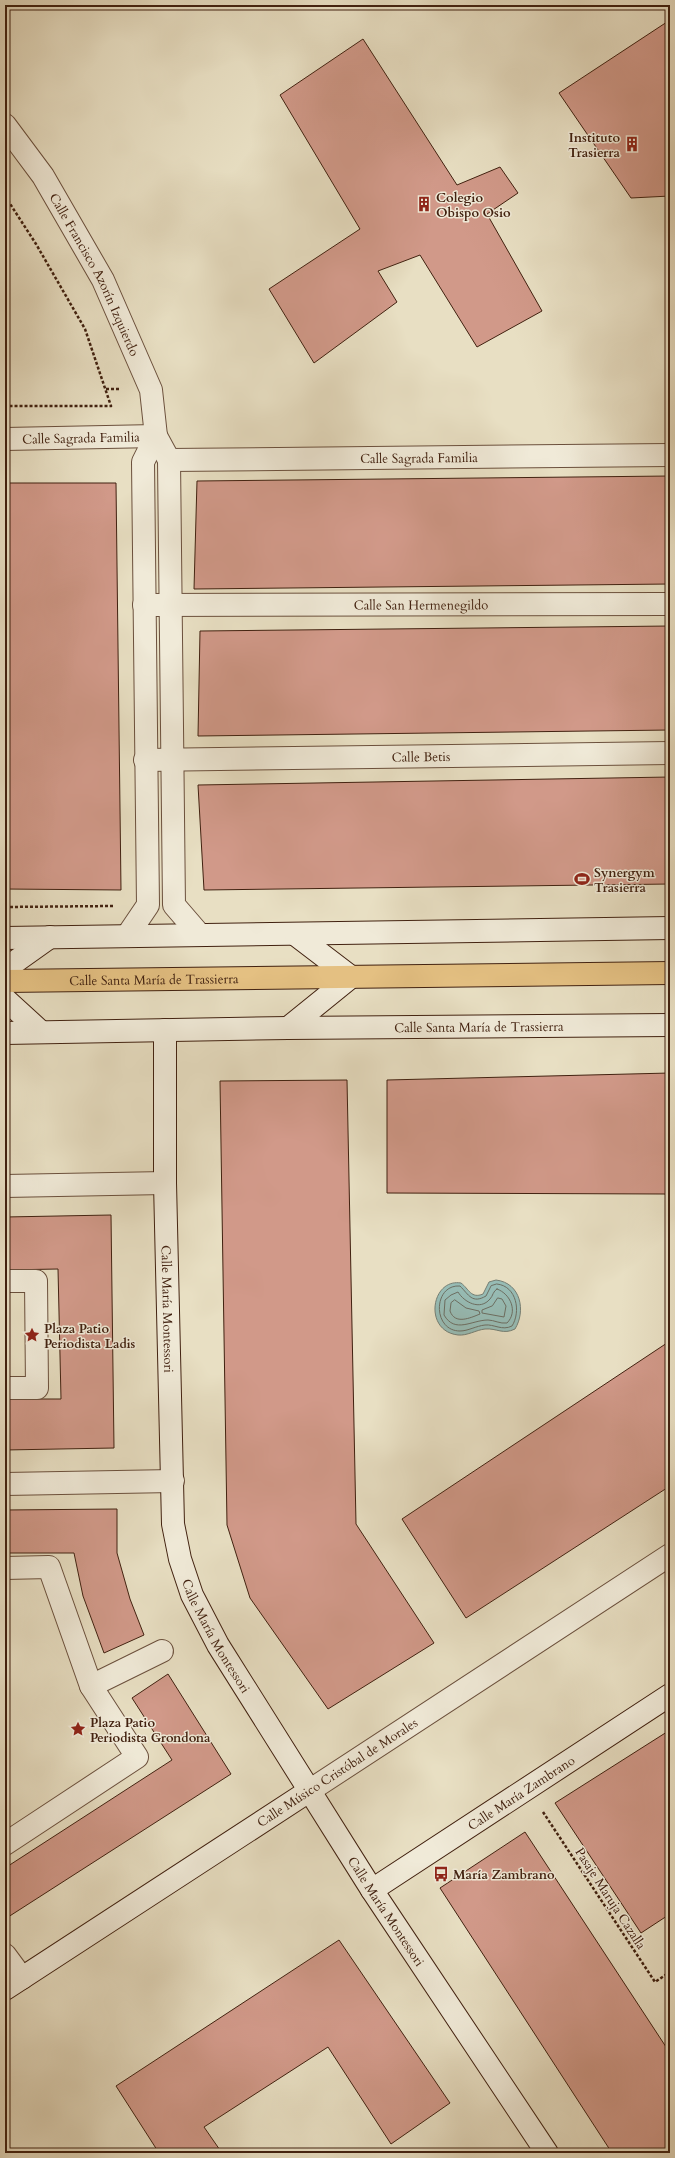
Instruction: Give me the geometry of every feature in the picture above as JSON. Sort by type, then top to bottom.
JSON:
[{"type":"main road","name":"Calle Santa María de Trassierra","points":[[5,981],[670,973]]},
{"type":"street","name":"Calle Francisco Azorín Izquierdo","points":[[5,124],[43,176],[103,280],[151,390],[156,436],[169,460],[172,606],[174,905],[199,934]]},
{"type":"street","name":"Calle Sagrada Familia","points":[[5,439],[156,436]]},
{"type":"street","points":[[127,936],[148,905],[143,462],[156,436]]},
{"type":"street","name":"Calle Sagrada Familia","points":[[169,460],[670,455]]},
{"type":"street","name":"Calle San Hermenegildo","points":[[172,606],[670,604]]},
{"type":"street","points":[[144,606],[172,606]]},
{"type":"street","name":"Calle Betis","points":[[173,760],[670,753]]},
{"type":"street","points":[[146,760],[173,760]]},
{"type":"street","points":[[5,938],[199,934],[296,935],[670,928]]},
{"type":"street","points":[[288,1028],[351,977],[296,935]]},
{"type":"street","points":[[5,969],[50,937]]},
{"type":"street","points":[[5,999],[41,1032]]},
{"type":"street","name":"Calle Santa María de Trassierra","points":[[5,1033],[288,1028],[670,1025]]},
{"type":"street","name":"Calle María Montessori","points":[[165,1030],[165,1183],[173,1524],[180,1559],[192,1595],[218,1645],[309,1791],[372,1890],[547,2153]]},
{"type":"street","points":[[5,1186],[165,1183]]},
{"type":"street","points":[[5,1281],[36,1281],[37,1388],[5,1388]]},
{"type":"street","points":[[5,1484],[173,1481]]},
{"type":"street","name":"Calle Músico Cristóbal de Morales","points":[[13,1984],[670,1555]]},
{"type":"street","points":[[5,1568],[49,1567],[92,1686],[136,1757],[5,1844]]},
{"type":"street","points":[[92,1686],[162,1651]]},
{"type":"street","name":"Calle María Zambrano","points":[[372,1890],[670,1695]]},
{"type":"street","points":[[5,1955],[13,1984]]},
{"type":"path","points":[[5,196],[36,244],[85,329],[111,406],[5,406]]},
{"type":"path","points":[[106,389],[120,389]]},
{"type":"path","points":[[5,907],[148,905]]},
{"type":"path","name":"Pasaje Maruja Cazalla","points":[[541,1810],[655,1982],[670,1972]]},
{"type":"water","points":[[496,1280],[511,1286],[519,1299],[520,1314],[515,1329],[511,1331],[503,1331],[485,1329],[465,1335],[458,1335],[447,1331],[439,1324],[435,1306],[438,1296],[443,1288],[451,1284],[461,1283],[470,1293],[479,1295],[483,1294],[489,1282]]},
{"type":"building","name":"Instituto Trasierra","points":[[670,20],[670,196],[631,198],[559,93]]},
{"type":"building","name":"Colegio Obispo Osio","points":[[363,39],[457,185],[500,167],[518,193],[487,214],[542,311],[477,347],[420,255],[378,271],[397,302],[314,363],[269,289],[360,229],[280,95]]},
{"type":"building","points":[[670,476],[670,584],[194,589],[197,481]]},
{"type":"building","points":[[5,483],[116,483],[121,890],[5,889]]},
{"type":"building","points":[[670,626],[670,730],[198,736],[200,631]]},
{"type":"building","points":[[670,777],[670,884],[204,890],[198,785]]},
{"type":"building","points":[[670,1073],[670,1202],[665,1194],[387,1193],[387,1080]]},
{"type":"building","points":[[347,1080],[356,1524],[434,1643],[328,1709],[250,1598],[227,1525],[220,1081]]},
{"type":"building","points":[[111,1215],[114,1448],[5,1450],[5,1399],[61,1399],[58,1269],[5,1270],[5,1217]]},
{"type":"building","points":[[670,1341],[670,1486],[466,1618],[402,1519]]},
{"type":"building","points":[[117,1509],[117,1553],[130,1599],[144,1635],[104,1653],[83,1596],[74,1553],[5,1553],[5,1510]]},
{"type":"building","points":[[168,1674],[231,1774],[5,1919],[5,1868],[172,1760],[132,1698]]},
{"type":"building","points":[[670,1730],[670,1914],[641,1933],[555,1803]]},
{"type":"building","points":[[525,1832],[670,2053],[670,2153],[612,2153],[440,1888]]},
{"type":"building","points":[[339,1940],[450,2103],[391,2144],[328,2047],[204,2127],[222,2153],[159,2153],[116,2086]]},
{"type":"place","name":"Instituto Trasierra","points":[[632,144]]},
{"type":"place","name":"Colegio Obispo Osio","points":[[424,204]]},
{"type":"place","name":"Synergym Trasierra","points":[[582,879]]},
{"type":"place","name":"Plaza Patio Periodista Ladis","points":[[32,1335]]},
{"type":"place","name":"Plaza Patio Periodista Grondona","points":[[78,1729]]},
{"type":"place","name":"María Zambrano","points":[[441,1874]]}]
